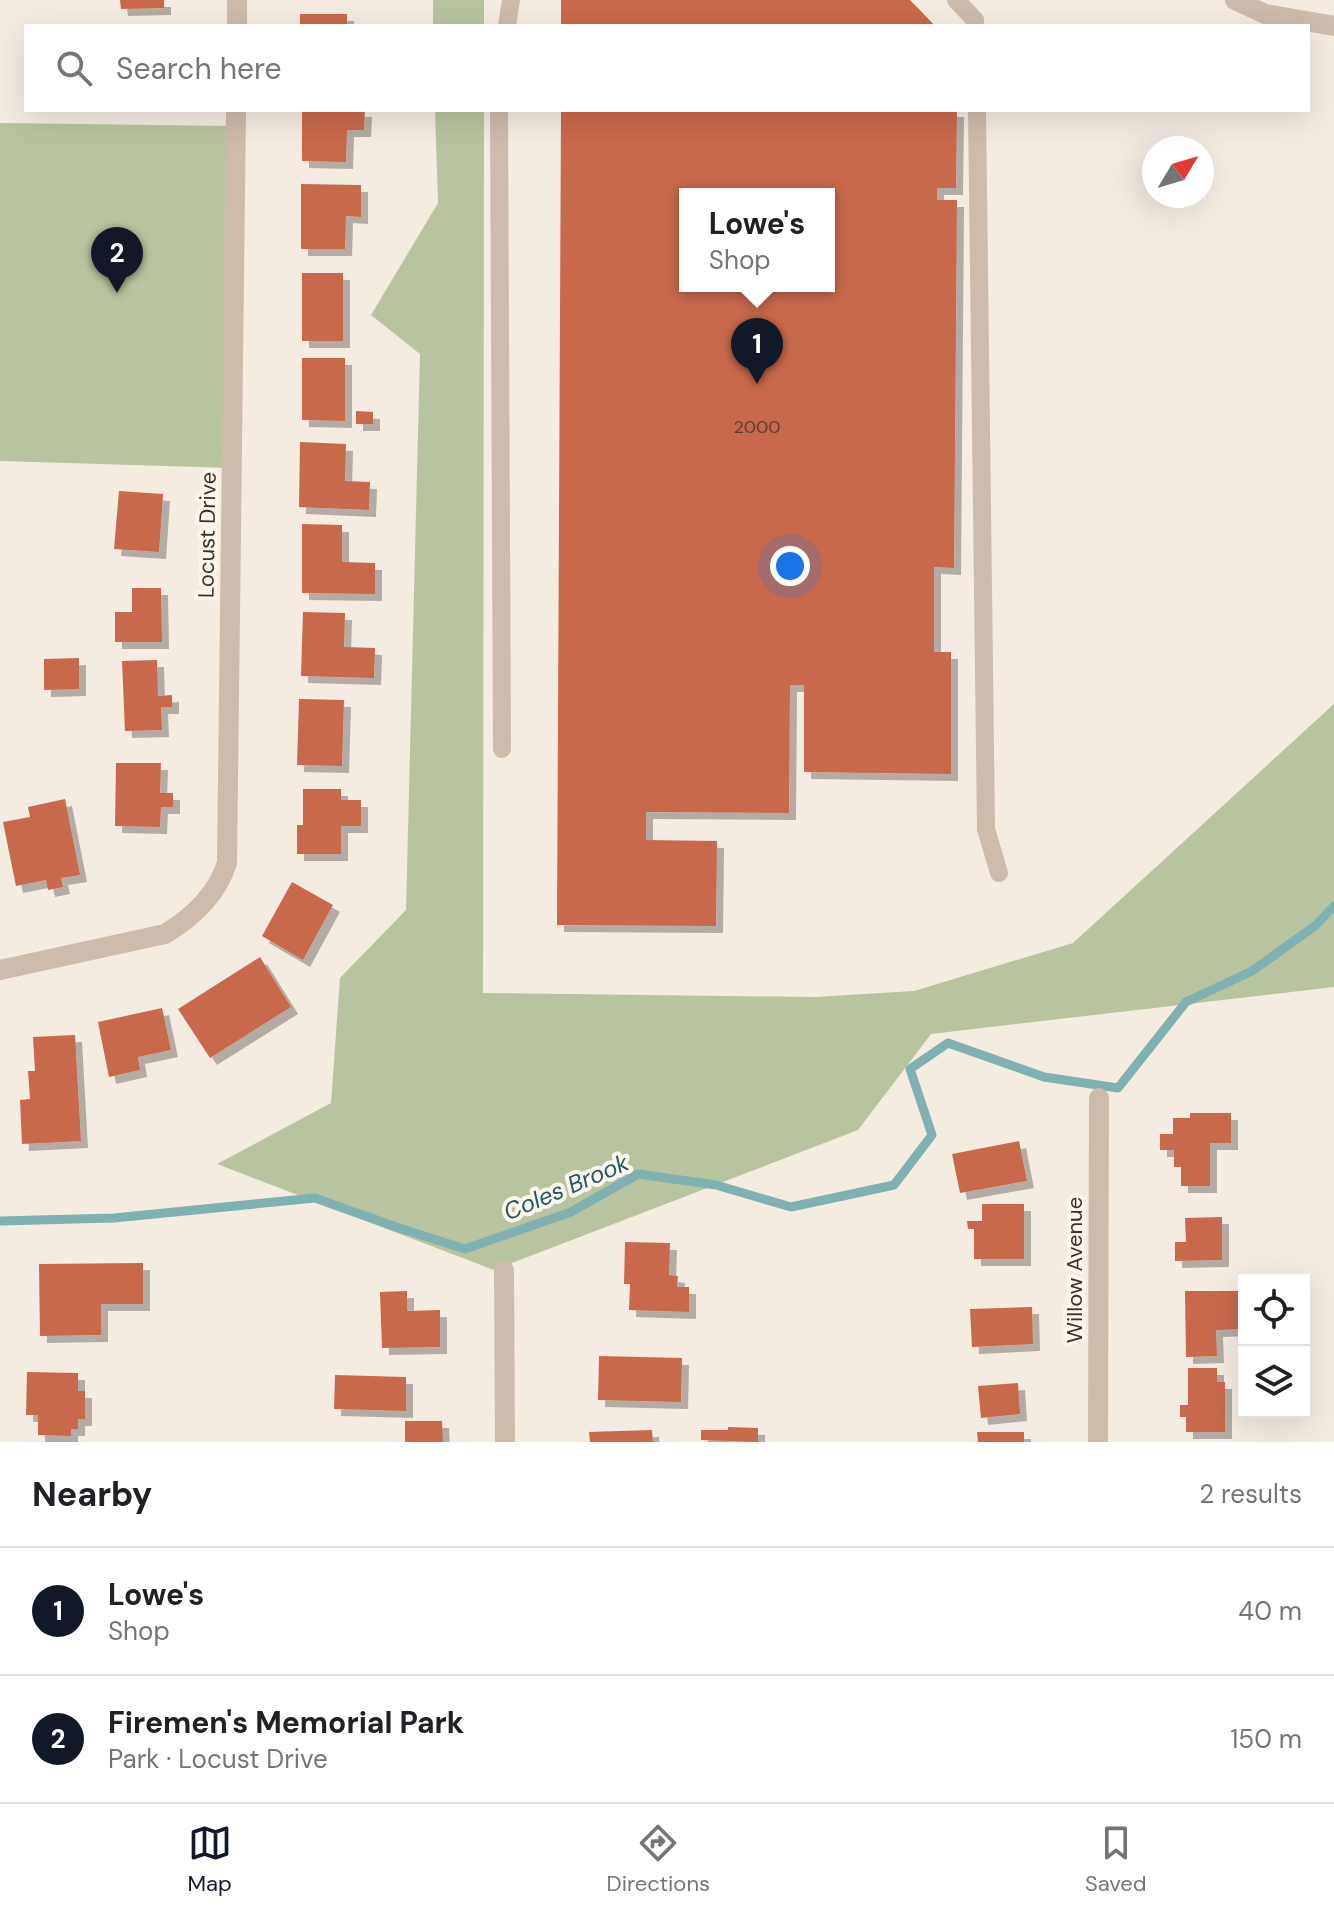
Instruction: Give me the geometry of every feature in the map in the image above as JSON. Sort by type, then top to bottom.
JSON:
[{"type":"street","points":[[237,0],[237,24]]},
{"type":"street","points":[[1235,0],[1265,14],[1334,26]]},
{"type":"street","name":"Locust Drive","points":[[0,970],[165,934],[186,921],[203,905],[219,882],[227,863],[236,112]]},
{"type":"street","name":"Willow Avenue","points":[[1098,1442],[1099,1098]]},
{"type":"street","points":[[504,1270],[505,1442]]},
{"type":"lane","points":[[507,24],[511,0]]},
{"type":"lane","points":[[956,0],[975,20],[975,24]]},
{"type":"lane","points":[[499,112],[502,749]]},
{"type":"lane","points":[[977,112],[986,829],[999,873]]},
{"type":"green space","points":[[433,0],[484,0],[484,24],[433,24]]},
{"type":"green space","points":[[435,112],[484,112],[483,993],[815,997],[914,991],[1073,943],[1334,704],[1334,987],[931,1034],[858,1130],[494,1270],[217,1164],[331,1103],[340,978],[406,910],[420,354],[371,315],[438,203]]},
{"type":"green space","points":[[0,123],[235,126],[232,468],[0,461]]},
{"type":"building","points":[[120,0],[164,0],[164,8],[121,9]]},
{"type":"building","points":[[561,0],[910,0],[933,24],[561,24]]},
{"type":"building","points":[[300,14],[347,14],[347,24],[300,24]]},
{"type":"building","points":[[302,112],[365,112],[364,130],[347,130],[346,162],[302,161]]},
{"type":"building","points":[[561,112],[957,112],[956,188],[937,188],[937,200],[957,200],[954,568],[934,567],[934,652],[951,652],[951,774],[804,772],[804,685],[790,685],[789,813],[646,812],[646,840],[717,841],[716,926],[557,925]]},
{"type":"building","points":[[301,184],[361,185],[361,217],[346,216],[345,249],[301,249]]},
{"type":"building","points":[[302,273],[343,273],[343,341],[302,341]]},
{"type":"building","points":[[302,358],[345,358],[345,421],[302,420]]},
{"type":"building","points":[[356,411],[373,412],[373,424],[356,424]]},
{"type":"building","points":[[300,442],[346,444],[345,481],[370,482],[369,510],[299,507]]},
{"type":"building","points":[[119,491],[163,494],[159,552],[114,549]]},
{"type":"building","points":[[302,524],[342,525],[342,562],[375,563],[375,594],[302,593]]},
{"type":"building","points":[[132,588],[161,588],[162,642],[115,642],[115,612],[132,612]]},
{"type":"building","points":[[303,612],[345,613],[344,647],[375,648],[374,678],[301,676]]},
{"type":"building","points":[[79,658],[79,689],[44,690],[44,659]]},
{"type":"building","points":[[157,660],[158,696],[172,695],[172,707],[161,707],[162,730],[125,731],[122,661]]},
{"type":"building","points":[[299,699],[344,700],[342,766],[297,765]]},
{"type":"building","points":[[116,763],[161,763],[160,793],[173,793],[173,807],[161,807],[160,827],[115,826]]},
{"type":"building","points":[[303,789],[341,789],[341,800],[361,800],[361,826],[341,826],[341,854],[297,854],[297,825],[303,825]]},
{"type":"building","points":[[65,799],[80,875],[61,878],[63,887],[48,890],[46,880],[16,886],[3,822],[30,817],[28,807]]},
{"type":"building","points":[[292,882],[333,905],[303,960],[262,936]]},
{"type":"building","points":[[260,957],[291,1007],[210,1058],[178,1009]]},
{"type":"building","points":[[162,1008],[171,1050],[138,1057],[140,1070],[109,1077],[98,1022]]},
{"type":"building","points":[[75,1035],[81,1141],[22,1144],[20,1100],[30,1099],[28,1071],[35,1071],[33,1037]]},
{"type":"building","points":[[1190,1113],[1231,1113],[1231,1143],[1210,1143],[1210,1186],[1181,1186],[1181,1167],[1174,1167],[1174,1150],[1160,1150],[1160,1134],[1173,1134],[1173,1118],[1190,1118]]},
{"type":"building","points":[[1019,1141],[1027,1181],[960,1193],[952,1154]]},
{"type":"building","points":[[982,1204],[1024,1204],[1024,1259],[974,1259],[974,1229],[968,1229],[967,1221],[982,1221]]},
{"type":"building","points":[[1222,1217],[1222,1260],[1175,1261],[1175,1242],[1186,1242],[1185,1218]]},
{"type":"building","points":[[625,1242],[670,1243],[669,1275],[678,1276],[677,1287],[689,1287],[689,1312],[629,1310],[630,1284],[624,1284]]},
{"type":"building","points":[[143,1263],[143,1304],[101,1304],[101,1335],[40,1336],[39,1264]]},
{"type":"building","points":[[407,1291],[407,1311],[440,1310],[440,1347],[382,1348],[380,1292]]},
{"type":"building","points":[[1185,1291],[1238,1291],[1238,1329],[1216,1330],[1217,1356],[1186,1357]]},
{"type":"building","points":[[1032,1307],[1033,1344],[972,1347],[970,1309]]},
{"type":"building","points":[[599,1356],[682,1358],[681,1402],[598,1400]]},
{"type":"building","points":[[1188,1368],[1217,1368],[1217,1382],[1225,1382],[1225,1432],[1186,1432],[1186,1417],[1180,1417],[1180,1405],[1188,1405]]},
{"type":"building","points":[[27,1372],[78,1373],[78,1391],[85,1391],[85,1419],[78,1419],[78,1429],[71,1429],[71,1436],[38,1435],[38,1415],[26,1415]]},
{"type":"building","points":[[335,1375],[406,1377],[406,1411],[334,1409]]},
{"type":"building","points":[[1018,1383],[1020,1414],[981,1418],[978,1386]]},
{"type":"building","points":[[405,1421],[442,1421],[443,1442],[405,1442]]},
{"type":"building","points":[[728,1427],[758,1428],[758,1442],[701,1440],[701,1430],[728,1430]]},
{"type":"building","points":[[652,1430],[653,1442],[590,1442],[589,1432]]},
{"type":"building","points":[[977,1432],[1024,1432],[1024,1442],[978,1442]]},
{"type":"waterway","name":"Coles Brook","points":[[0,1221],[114,1218],[315,1198],[465,1249],[571,1212],[638,1174],[716,1185],[791,1207],[894,1185],[932,1135],[910,1069],[948,1043],[1044,1077],[1118,1088],[1186,1002],[1252,971],[1315,926],[1334,906]]},
{"type":"place","name":"Firemen's Memorial Park","points":[[117,293]]},
{"type":"place","name":"Lowe's","points":[[757,384]]}]
